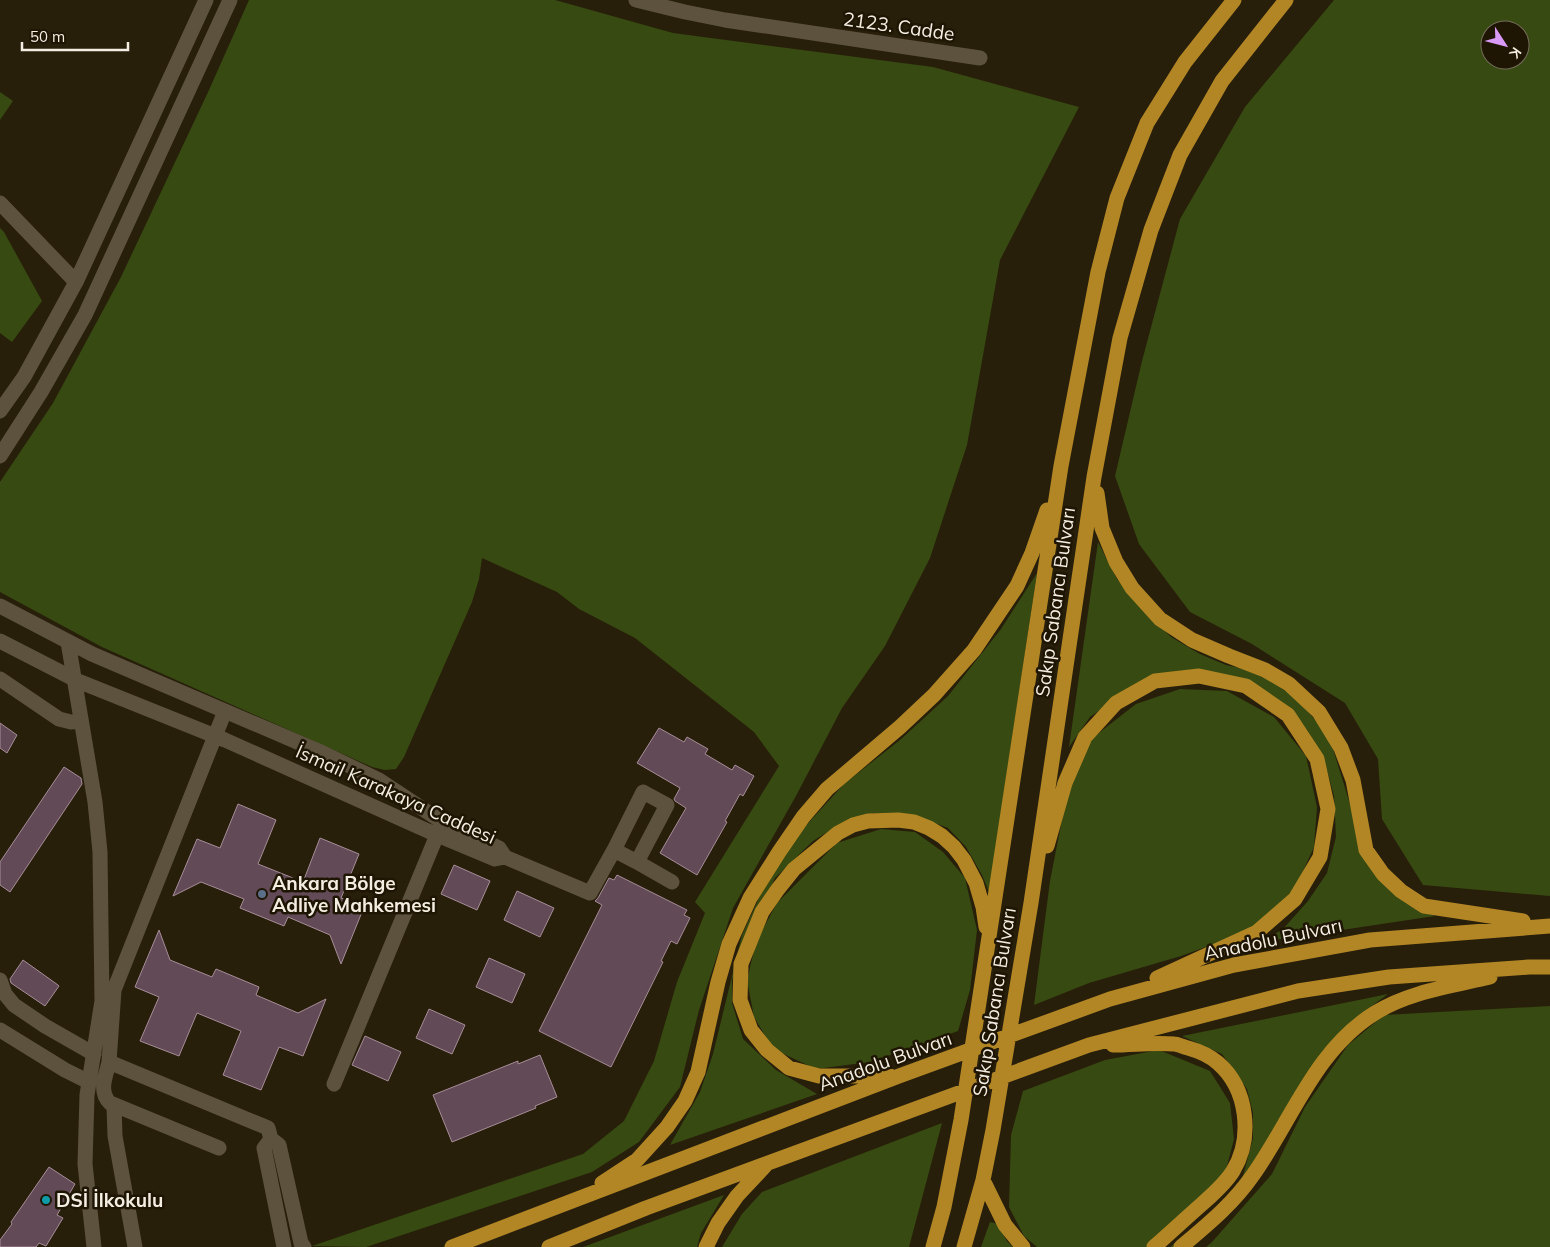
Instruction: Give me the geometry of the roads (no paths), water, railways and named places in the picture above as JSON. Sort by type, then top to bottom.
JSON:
[{"type":"main road","name":"Sakıp Sabancı Bulvarı","points":[[933,1247],[944,1207],[961,1120],[1061,466],[1098,272],[1117,198],[1147,123],[1185,62],[1234,0]]},
{"type":"main road","name":"Sakıp Sabancı Bulvarı","points":[[964,1247],[983,1180],[993,1130],[1031,903],[1094,477],[1120,338],[1150,230],[1180,155],[1222,81],[1286,0]]},
{"type":"main road","points":[[580,1198],[637,1160],[667,1127],[684,1101],[698,1072],[718,982],[729,944],[750,898],[778,852],[827,789],[934,696],[974,650],[1017,586],[1032,553],[1061,466]]},
{"type":"main road","points":[[1094,477],[1102,528],[1116,562],[1132,588],[1160,619],[1192,640],[1265,670],[1289,684],[1319,712],[1341,748],[1353,780],[1366,850],[1383,874],[1401,891],[1424,906],[1550,926]]},
{"type":"main road","points":[[1031,903],[1065,784],[1085,737],[1116,702],[1155,681],[1198,676],[1246,686],[1288,715],[1317,759],[1328,809],[1320,857],[1295,899],[1257,932],[1110,999]]},
{"type":"main road","points":[[899,1076],[819,1076],[789,1068],[767,1050],[750,1030],[740,1000],[741,964],[762,912],[794,869],[838,833],[853,825],[868,821],[898,820],[914,822],[942,836],[954,846],[964,860],[976,883],[983,907],[988,942]]},
{"type":"main road","name":"Anadolu Bulvarı","points":[[452,1247],[899,1076],[1110,999],[1234,965],[1370,940],[1550,926]]},
{"type":"main road","points":[[1181,1247],[1224,1210],[1239,1193],[1254,1174],[1325,1058],[1360,1023],[1391,1004],[1416,995],[1529,967]]},
{"type":"main road","points":[[549,1247],[646,1208],[1089,1045],[1298,990],[1389,977],[1550,967]]},
{"type":"main road","points":[[1089,1045],[1175,1044],[1199,1052],[1218,1063],[1228,1074],[1237,1089],[1243,1105],[1246,1124],[1244,1141],[1240,1159],[1232,1173],[1222,1186],[1154,1247]]},
{"type":"main road","points":[[706,1247],[718,1223],[737,1196],[766,1164]]},
{"type":"main road","points":[[983,1180],[1005,1225],[1022,1247]]},
{"type":"street","points":[[0,411],[24,377],[76,282],[206,0]]},
{"type":"street","points":[[0,456],[41,392],[85,315],[230,0]]},
{"type":"street","name":"2123. Cadde","points":[[636,0],[725,20],[980,58]]},
{"type":"street","points":[[0,203],[76,282]]},
{"type":"street","name":"İsmail Karakaya Caddesi","points":[[0,606],[68,642],[323,753],[379,780],[438,819],[499,848],[505,857],[495,859],[437,835],[215,736],[74,678],[0,642]]},
{"type":"street","points":[[68,642],[95,802],[100,852],[102,1001],[87,1094],[85,1164],[94,1247]]},
{"type":"street","points":[[0,679],[59,719],[71,722],[81,721]]},
{"type":"street","points":[[220,1148],[114,1106],[106,1100],[103,1092],[109,1062],[114,990],[225,711]]},
{"type":"street","points":[[505,857],[590,893],[643,792],[667,805],[637,862]]},
{"type":"street","points":[[334,1084],[437,835]]},
{"type":"street","points":[[614,850],[672,882]]},
{"type":"street","points":[[0,980],[6,994],[14,1004],[45,1026],[94,1054]]},
{"type":"street","points":[[0,1030],[65,1070],[89,1082]]},
{"type":"street","points":[[109,1062],[268,1128],[271,1139],[280,1145],[301,1244],[304,1247]]},
{"type":"street","points":[[114,1106],[115,1136],[135,1247]]},
{"type":"street","points":[[271,1139],[264,1148],[284,1247]]},
{"type":"place","name":"Ankara Bölge Adliye Mahkemesi","points":[[262,894]]},
{"type":"place","name":"DSİ İlkokulu","points":[[46,1200]]}]
